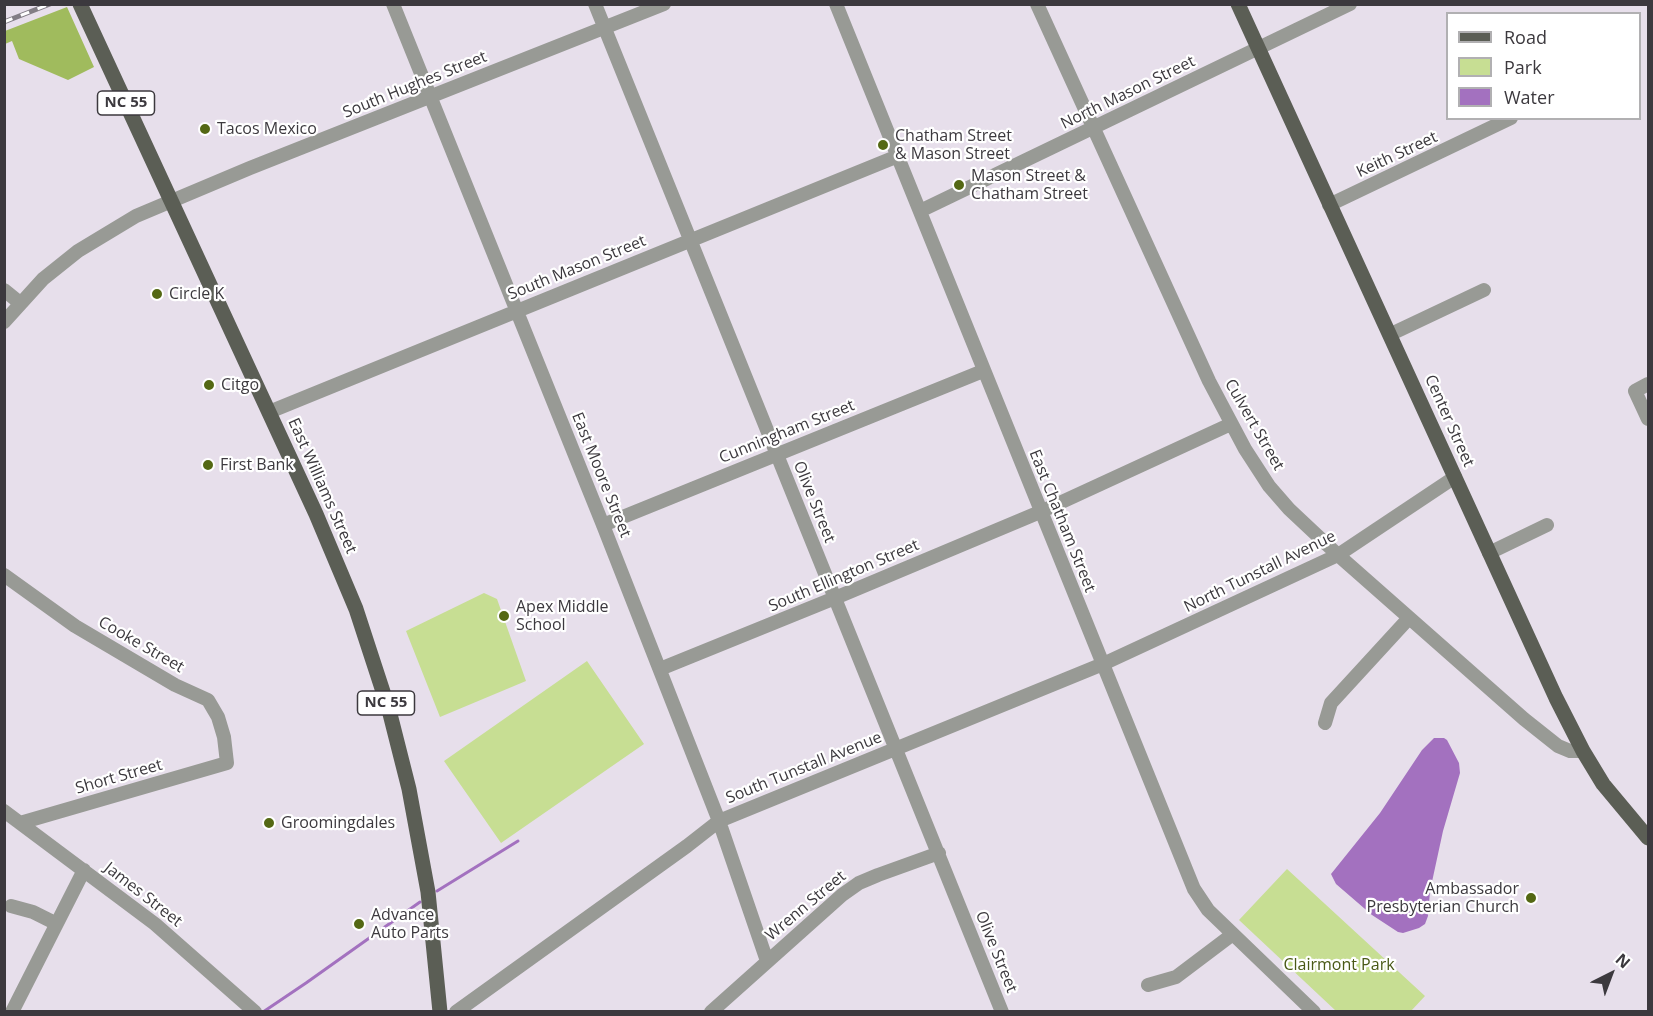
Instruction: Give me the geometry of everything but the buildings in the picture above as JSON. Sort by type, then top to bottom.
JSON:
[{"type":"main road","name":"East Williams Street","points":[[80,4],[269,412],[351,597],[388,710],[409,789],[424,867],[440,1011]]},
{"type":"main road","name":"Center Street","points":[[1238,4],[1582,751],[1603,784],[1648,838]]},
{"type":"street","name":"East Moore Street","points":[[393,4],[660,669],[719,820],[767,961]]},
{"type":"street","name":"Olive Street","points":[[595,4],[1002,1011]]},
{"type":"street","name":"South Hughes Street","points":[[4,322],[43,279],[78,251],[136,216],[664,4]]},
{"type":"street","name":"East Chatham Street","points":[[836,4],[1194,889],[1208,910],[1314,1011]]},
{"type":"street","name":"Culvert Street","points":[[1037,4],[1209,381],[1258,470],[1278,496],[1338,555],[1542,734],[1558,746],[1570,751],[1582,751]]},
{"type":"street","name":"North Mason Street","points":[[920,211],[1350,4]]},
{"type":"street","name":"Keith Street","points":[[1329,205],[1507,120]]},
{"type":"street","name":"South Mason Street","points":[[269,412],[897,156]]},
{"type":"street","points":[[4,290],[20,303]]},
{"type":"street","points":[[1391,334],[1484,290]]},
{"type":"street","name":"Cunningham Street","points":[[603,525],[983,371]]},
{"type":"street","points":[[1648,384],[1635,391],[1648,419]]},
{"type":"street","name":"South Ellington Street","points":[[660,669],[1040,512],[1231,424]]},
{"type":"street","name":"North Tunstall Avenue","points":[[1103,664],[1338,555],[1455,477]]},
{"type":"street","points":[[1489,553],[1547,525]]},
{"type":"street","name":"Cooke Street","points":[[4,575],[75,626],[176,685],[208,700],[218,717],[224,737],[227,763]]},
{"type":"street","points":[[1325,723],[1331,704],[1409,618]]},
{"type":"street","name":"South Tunstall Avenue","points":[[456,1011],[687,846],[719,820],[1103,664]]},
{"type":"street","name":"Short Street","points":[[21,823],[227,763]]},
{"type":"street","name":"James Street","points":[[4,811],[174,940],[255,1011]]},
{"type":"street","name":"Wrenn Street","points":[[711,1011],[842,895],[859,883],[939,853]]},
{"type":"street","points":[[12,1011],[84,870]]},
{"type":"street","points":[[11,906],[33,912],[56,923]]},
{"type":"street","points":[[1148,985],[1176,977],[1233,934]]},
{"type":"green space","points":[[67,7],[94,67],[68,80],[19,59],[12,41],[5,44],[5,31]]},
{"type":"green space","points":[[484,593],[497,599],[526,681],[440,717],[406,631]]},
{"type":"green space","points":[[587,661],[644,744],[501,843],[444,761]]},
{"type":"green space","name":"Clairmont Park","points":[[1287,869],[1425,996],[1411,1011],[1336,1011],[1239,920]]},
{"type":"water","points":[[1434,738],[1447,740],[1459,763],[1460,773],[1443,831],[1430,891],[1428,916],[1425,924],[1403,933],[1372,915],[1336,884],[1331,874],[1380,813],[1422,750]]},
{"type":"waterway","points":[[437,891],[518,841]]},
{"type":"waterway","points":[[263,1012],[420,902]]},
{"type":"railway","points":[[4,22],[50,4]]},
{"type":"place","name":"Tacos Mexico","points":[[205,129]]},
{"type":"place","name":"Chatham Street & Mason Street","points":[[883,145]]},
{"type":"place","name":"Mason Street & Chatham Street","points":[[959,185]]},
{"type":"place","name":"Circle K","points":[[157,294]]},
{"type":"place","name":"Citgo","points":[[209,385]]},
{"type":"place","name":"First Bank","points":[[208,465]]},
{"type":"place","name":"Apex Middle School","points":[[504,616]]},
{"type":"place","name":"Groomingdales","points":[[269,823]]},
{"type":"place","name":"Ambassador Presbyterian Church","points":[[1531,898]]},
{"type":"place","name":"Advance Auto Parts","points":[[359,924]]}]
